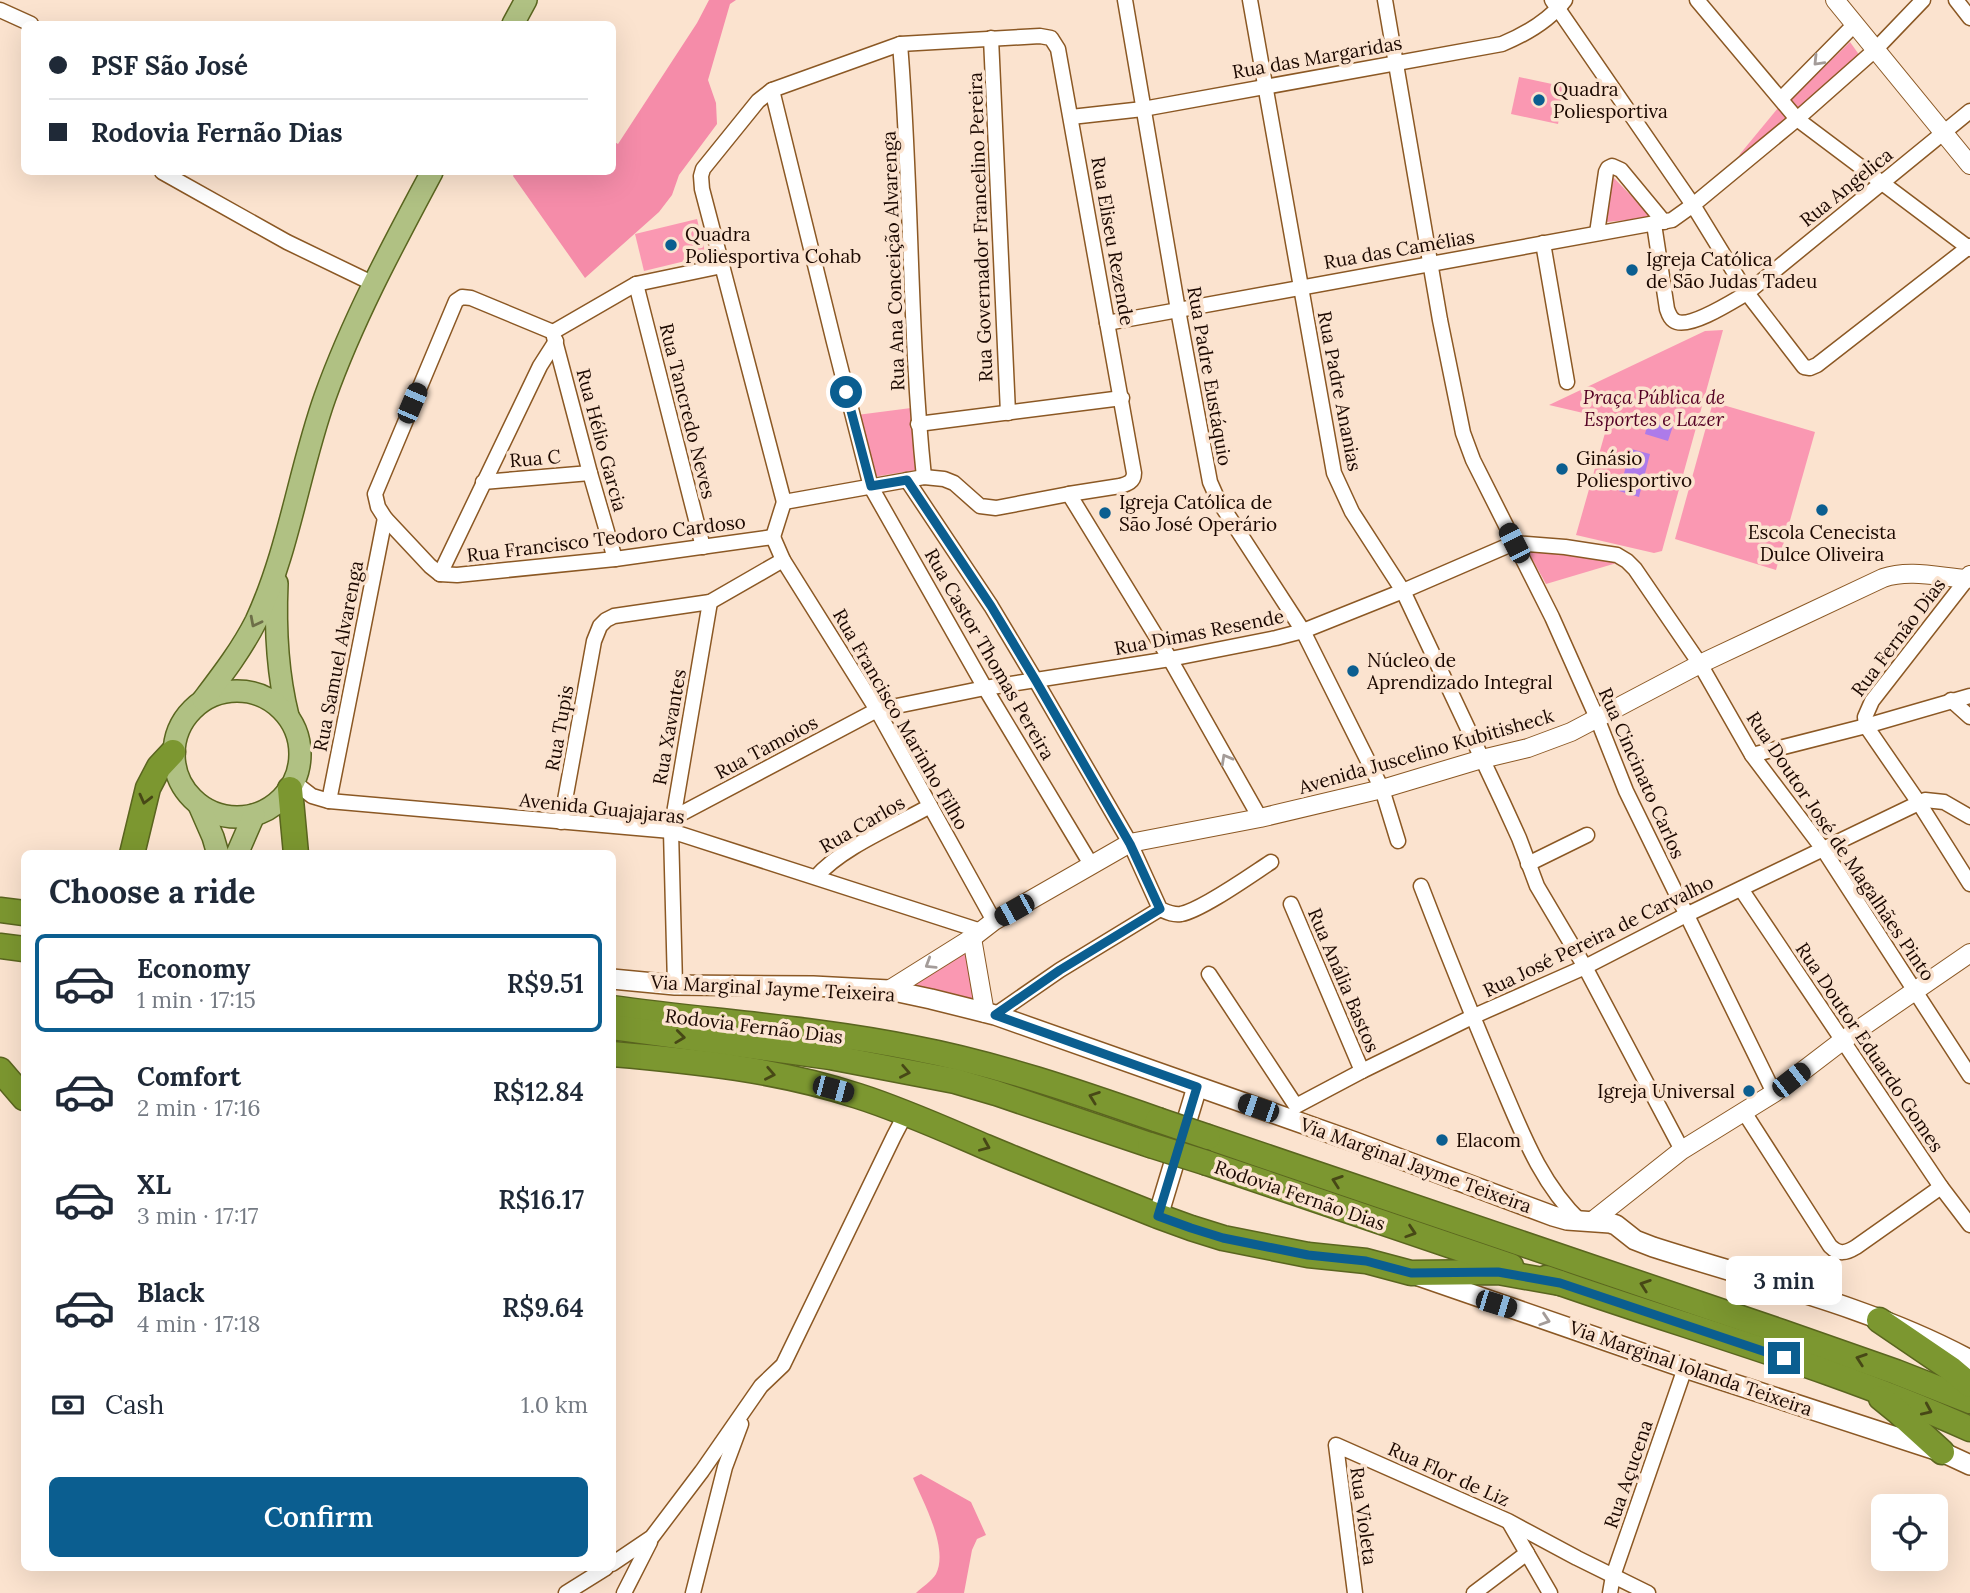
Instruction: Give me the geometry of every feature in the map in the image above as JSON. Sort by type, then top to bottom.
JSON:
[{"type":"highway","points":[[133,850],[148,788],[159,767],[173,752]]},
{"type":"highway","points":[[293,785],[296,850]]},
{"type":"highway","points":[[0,910],[21,913]]},
{"type":"highway","points":[[0,927],[21,930]]},
{"type":"highway","points":[[0,946],[21,949]]},
{"type":"highway","name":"Rodovia Fernão Dias","points":[[616,1008],[821,1032],[914,1048],[1001,1068],[1076,1091],[1833,1350],[1970,1401]]},
{"type":"highway","name":"Rodovia Fernão Dias","points":[[616,1028],[830,1057],[996,1093],[1860,1383],[1970,1429]]},
{"type":"highway","points":[[616,1049],[654,1058]]},
{"type":"highway","points":[[616,1054],[763,1073],[856,1095],[1158,1216],[1223,1238],[1308,1255],[1366,1261],[1411,1273],[1498,1272],[1560,1283]]},
{"type":"highway","points":[[0,1070],[21,1094]]},
{"type":"highway","points":[[1879,1320],[1951,1368],[1970,1385]]},
{"type":"highway","points":[[1860,1383],[1897,1411],[1941,1452]]},
{"type":"main road","points":[[515,21],[526,0]]},
{"type":"main road","points":[[279,558],[276,632],[282,692],[300,748],[300,765],[293,785],[281,801],[268,809],[254,815],[235,817],[216,814],[188,794],[180,781],[173,752],[179,727],[223,673],[255,624],[279,558],[325,398],[344,347],[430,175]]},
{"type":"main road","points":[[202,700],[220,692],[239,690],[258,694],[275,703],[288,716]]},
{"type":"main road","points":[[199,804],[217,850]]},
{"type":"main road","points":[[239,850],[254,815]]},
{"type":"main road","name":"Via Marginal Jayme Teixeira","points":[[616,979],[675,985],[813,986],[889,990],[990,1014],[1580,1221],[1616,1225],[1635,1240],[1653,1247],[1879,1320],[1969,1359]]},
{"type":"main road","points":[[1158,1216],[1197,1087]]},
{"type":"main road","name":"Via Marginal Iolanda Teixeira","points":[[1411,1273],[1685,1368],[1941,1452],[1970,1465]]},
{"type":"street","name":"Rua Padre Eustáquio","points":[[1125,0],[1210,482],[1218,500],[1303,631],[1382,789],[1398,841]]},
{"type":"street","name":"Rua Padre Ananias","points":[[1250,0],[1334,473],[1352,513],[1403,591],[1519,838],[1536,886],[1585,967],[1682,1150]]},
{"type":"street","name":"Rua Cincinato Carlos","points":[[1385,0],[1429,263],[1464,433],[1483,481],[1552,617],[1626,791],[1774,1093]]},
{"type":"street","points":[[1559,3],[1693,205],[1747,293],[1804,367],[1813,367],[1970,247],[1797,119],[1697,0]]},
{"type":"street","points":[[1835,0],[1970,164]]},
{"type":"street","name":"Rua das Camélias","points":[[1107,323],[1672,220],[1797,119],[1875,50],[1923,0]]},
{"type":"street","points":[[1956,0],[1970,18]]},
{"type":"street","name":"Rua das Margaridas","points":[[1071,117],[1143,108],[1502,44],[1536,27],[1559,3]]},
{"type":"street","points":[[0,10],[24,21]]},
{"type":"street","points":[[1781,99],[1855,24]]},
{"type":"street","name":"Rua Eliseu Rezende","points":[[991,38],[1040,36],[1051,38],[1056,45],[1122,398],[1134,476],[1130,483],[1125,485],[1069,494]]},
{"type":"street","points":[[991,38],[900,44],[772,90],[758,101],[703,169],[701,183],[784,502],[924,477],[954,483],[980,506],[988,508],[1069,494],[1170,659],[1260,818]]},
{"type":"street","name":"Rua Governador Francelino Pereira","points":[[991,38],[1007,413]]},
{"type":"street","name":"Rua Ana Conceição Alvarenga","points":[[900,44],[906,110],[918,424],[924,477]]},
{"type":"street","name":"Rua Castor Thomas Pereira","points":[[772,90],[871,486],[985,688],[1093,866]]},
{"type":"street","name":"Rua Angelica","points":[[1659,223],[1667,309],[1673,320],[1683,323],[1695,320],[1747,293],[1970,111]]},
{"type":"street","points":[[1597,233],[1606,172],[1610,167],[1621,170],[1659,223]]},
{"type":"street","points":[[167,175],[287,242],[374,284]]},
{"type":"street","points":[[1543,243],[1567,382]]},
{"type":"street","points":[[440,574],[554,336],[636,284],[722,266]]},
{"type":"street","name":"Rua Tancredo Neves","points":[[636,284],[703,547]]},
{"type":"street","points":[[385,518],[375,498],[379,480],[456,301],[462,297],[471,298],[554,336]]},
{"type":"street","name":"Rua Hélio Garcia","points":[[554,336],[615,559]]},
{"type":"street","points":[[918,424],[1122,398]]},
{"type":"street","name":"Rua C","points":[[483,482],[590,473]]},
{"type":"street","points":[[907,480],[991,606],[1036,681],[1130,844],[1160,909],[1169,914],[1194,909],[1271,862]]},
{"type":"street","name":"Rua Francisco Teodoro Cardoso","points":[[385,518],[440,574],[457,575],[615,559],[773,537],[784,502]]},
{"type":"street","name":"Rua Samuel Alvarenga","points":[[329,801],[385,518]]},
{"type":"street","name":"Rua Francisco Marinho Filho","points":[[773,537],[783,560],[877,710],[930,806],[982,930]]},
{"type":"street","name":"Rua Dimas Resende","points":[[877,710],[985,688],[1170,659],[1303,631],[1514,543]]},
{"type":"street","name":"Rua Doutor José de Magalhães Pinto","points":[[1514,543],[1565,547],[1622,557],[1635,569],[1700,664],[1752,755],[1823,849],[1970,1076]]},
{"type":"street","points":[[710,602],[783,560]]},
{"type":"street","name":"Avenida Juscelino Kubitisheck","points":[[889,990],[982,930],[1130,844],[1260,818],[1382,789],[1528,748],[1571,732],[1700,664],[1870,583],[1894,574],[1906,573],[1969,578]]},
{"type":"street","name":"Rua Fernão Dias","points":[[1866,726],[1865,717],[1872,701],[1969,578]]},
{"type":"street","name":"Rua Tupis","points":[[561,822],[594,641],[600,626],[614,616],[710,602]]},
{"type":"street","name":"Rua Xavantes","points":[[675,985],[672,825],[710,602]]},
{"type":"street","points":[[1752,755],[1970,696]]},
{"type":"street","points":[[1951,700],[1970,717]]},
{"type":"street","name":"Rua Tamoios","points":[[672,825],[877,710]]},
{"type":"street","points":[[1866,726],[1970,884]]},
{"type":"street","name":"Avenida Guajajaras","points":[[293,785],[312,796],[329,801],[561,822],[672,825],[816,877],[982,930]]},
{"type":"street","points":[[1919,803],[1925,800],[1944,802],[1970,817]]},
{"type":"street","name":"Rua José Pereira de Carvalho","points":[[1209,974],[1296,1106],[1472,1017],[1585,967],[1686,915],[1919,803]]},
{"type":"street","name":"Rua Carlos","points":[[816,877],[843,854],[930,806]]},
{"type":"street","points":[[1528,864],[1587,835]]},
{"type":"street","points":[[1421,886],[1472,1017],[1528,1146],[1557,1194],[1580,1221],[1682,1150],[1774,1093],[1842,1041],[1970,953]]},
{"type":"street","name":"Rua Doutor Eduardo Gomes","points":[[1741,889],[1941,1187],[1970,1225]]},
{"type":"street","name":"Rua Anália Bastos","points":[[1291,904],[1362,1071]]},
{"type":"street","points":[[982,930],[990,1014],[1160,909]]},
{"type":"street","points":[[1744,1112],[1836,1252],[1842,1253],[1856,1247],[1941,1187]]},
{"type":"street","points":[[624,1593],[652,1537],[761,1386],[783,1365],[906,1113]]},
{"type":"street","name":"Rua Açucena","points":[[1610,1593],[1613,1576],[1685,1368]]},
{"type":"street","points":[[693,1593],[725,1467],[746,1410]]},
{"type":"street","name":"Rua Flor de Liz","points":[[1336,1445],[1508,1521],[1550,1593]]},
{"type":"street","name":"Rua Violeta","points":[[1336,1445],[1355,1593]]},
{"type":"street","points":[[1508,1521],[1648,1593]]},
{"type":"street","points":[[616,1561],[652,1537]]},
{"type":"street","points":[[1475,1593],[1527,1553]]},
{"type":"street","points":[[566,1593],[601,1571]]},
{"type":"green space","points":[[1850,42],[1860,56],[1799,111],[1790,100]]},
{"type":"green space","name":"Quadra Poliesportiva","points":[[1519,77],[1566,87],[1558,124],[1511,114]]},
{"type":"green space","points":[[1778,108],[1789,122],[1737,162],[1740,154]]},
{"type":"green space","points":[[1613,177],[1648,213],[1648,218],[1607,222],[1604,218]]},
{"type":"green space","name":"Quadra Poliesportiva Cohab","points":[[697,219],[706,256],[644,271],[635,234]]},
{"type":"green space","name":"Praça Pública de Esportes e Lazer","points":[[1723,330],[1662,551],[1654,553],[1576,535],[1609,419],[1549,405],[1705,331]]},
{"type":"green space","points":[[1713,402],[1815,432],[1776,570],[1675,539]]},
{"type":"green space","points":[[911,408],[916,470],[873,477],[857,415]]},
{"type":"green space","points":[[1526,548],[1620,562],[1546,584]]},
{"type":"green space","points":[[969,948],[978,1002],[913,985]]},
{"type":"shaded area","points":[[709,0],[736,0],[730,4],[708,80],[716,103],[717,124],[679,175],[672,195],[659,212],[585,278],[513,176],[616,175],[616,143],[618,144],[697,23]]},
{"type":"shaded area","points":[[1649,418],[1673,426],[1668,441],[1645,434]]},
{"type":"shaded area","points":[[1631,449],[1650,454],[1639,497],[1619,491]]},
{"type":"shaded area","points":[[921,1474],[971,1502],[986,1535],[977,1539],[972,1550],[964,1593],[916,1593],[934,1577],[939,1563],[933,1525],[913,1478]]},
{"type":"place","name":"Quadra Poliesportiva","points":[[1539,100]]},
{"type":"place","name":"Quadra Poliesportiva Cohab","points":[[671,245]]},
{"type":"place","name":"Igreja Católica de São Judas Tadeu","points":[[1632,270]]},
{"type":"place","name":"Ginásio Poliesportivo","points":[[1562,469]]},
{"type":"place","name":"Escola Cenecista Dulce Oliveira","points":[[1822,510]]},
{"type":"place","name":"Igreja Católica de São José Operário","points":[[1105,513]]},
{"type":"place","name":"Núcleo de Aprendizado Integral","points":[[1353,671]]},
{"type":"place","name":"Igreja Universal","points":[[1749,1091]]},
{"type":"place","name":"Elacom","points":[[1442,1140]]},
{"type":"route","points":[[846,392],[871,486],[907,480],[991,606],[1036,681],[1130,844],[1160,909],[1060,970],[995,1015],[1197,1087],[1158,1216],[1223,1238],[1308,1255],[1366,1261],[1411,1273],[1498,1272],[1560,1283],[1784,1358]]}]
